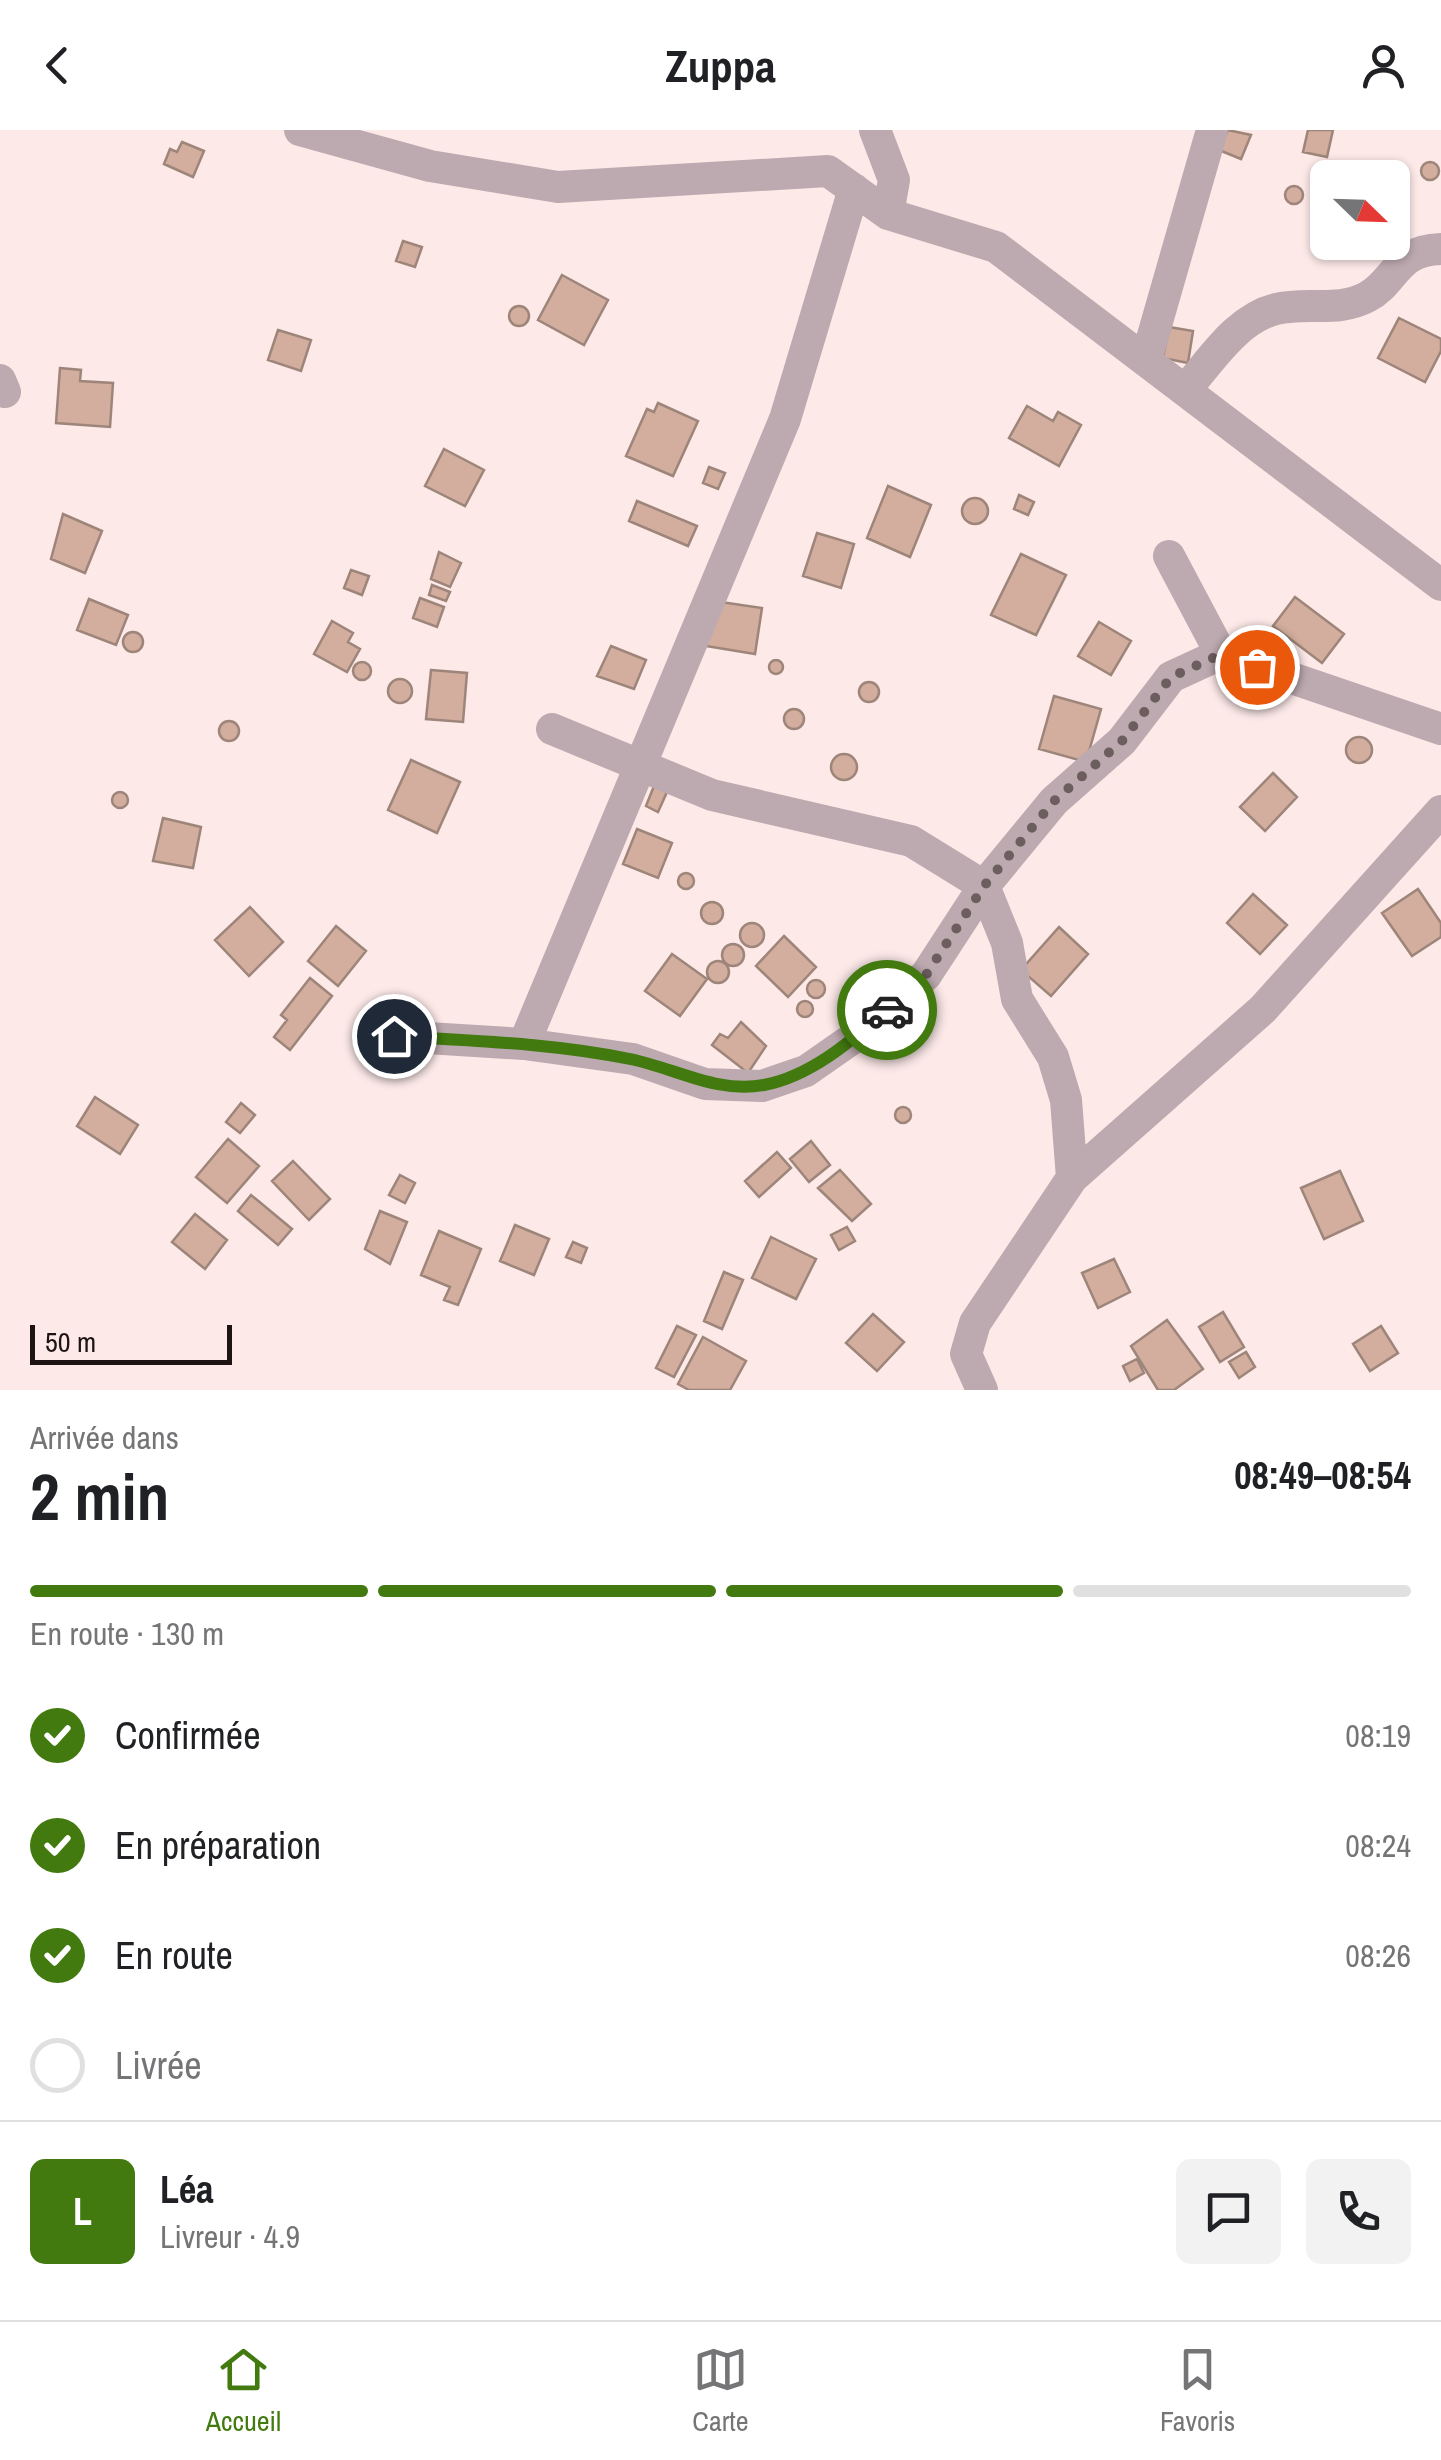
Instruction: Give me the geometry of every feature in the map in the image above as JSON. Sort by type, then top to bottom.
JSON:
[{"type":"street","points":[[300,130],[430,166],[558,187],[828,171],[888,214],[996,248],[1441,585]]},
{"type":"street","points":[[875,130],[894,180],[888,214]]},
{"type":"street","points":[[1146,360],[1212,130]]},
{"type":"street","points":[[524,1044],[784,418],[854,189]]},
{"type":"street","points":[[1186,390],[1238,329],[1276,309],[1336,308],[1370,296],[1394,266],[1426,249],[1441,249]]},
{"type":"street","points":[[1169,556],[1222,654],[1441,729]]},
{"type":"street","points":[[394,1036],[524,1044],[633,1059],[706,1084],[762,1086],[806,1071],[859,1034],[926,975],[984,886],[1054,801],[1122,741],[1171,677],[1222,654]]},
{"type":"street","points":[[552,729],[712,794],[911,841],[984,886],[1007,943],[1017,999],[1054,1057],[1066,1100],[1072,1178]]},
{"type":"street","points":[[982,1390],[966,1354],[974,1324],[1072,1178],[1263,1009],[1441,811]]},
{"type":"building","points":[[1228,130],[1251,135],[1241,159],[1219,150]]},
{"type":"building","points":[[1308,130],[1333,130],[1327,157],[1303,152]]},
{"type":"building","points":[[182,142],[204,151],[193,177],[164,164],[170,149],[177,152]]},
{"type":"building","points":[[1430,162],[1437,164],[1437,178],[1430,180],[1423,178],[1421,171],[1423,164]]},
{"type":"building","points":[[1294,186],[1301,188],[1301,202],[1294,204],[1287,202],[1285,195],[1287,188]]},
{"type":"building","points":[[403,241],[422,247],[415,267],[396,261]]},
{"type":"building","points":[[562,275],[608,300],[584,345],[538,320]]},
{"type":"building","points":[[519,306],[529,316],[519,326],[509,316]]},
{"type":"building","points":[[1399,318],[1441,339],[1441,351],[1425,382],[1378,358]]},
{"type":"building","points":[[1169,327],[1193,331],[1188,363],[1163,358]]},
{"type":"building","points":[[278,330],[311,340],[301,371],[268,360]]},
{"type":"building","points":[[60,368],[81,370],[80,381],[113,383],[110,427],[56,423]]},
{"type":"building","points":[[658,403],[698,421],[673,476],[626,456],[647,409],[654,412]]},
{"type":"building","points":[[1027,406],[1053,421],[1058,412],[1081,425],[1059,466],[1009,438]]},
{"type":"building","points":[[444,449],[484,470],[465,506],[425,486]]},
{"type":"building","points":[[709,467],[725,473],[718,489],[703,483]]},
{"type":"building","points":[[888,486],[931,505],[910,557],[867,538]]},
{"type":"building","points":[[1019,495],[1034,502],[1028,515],[1014,509]]},
{"type":"building","points":[[975,498],[984,502],[988,511],[984,520],[975,524],[966,520],[962,511],[966,502]]},
{"type":"building","points":[[637,501],[697,526],[688,546],[629,521]]},
{"type":"building","points":[[63,514],[102,531],[85,573],[51,559]]},
{"type":"building","points":[[817,533],[854,544],[841,588],[803,576]]},
{"type":"building","points":[[439,552],[461,563],[450,587],[431,579]]},
{"type":"building","points":[[1021,554],[1066,575],[1036,635],[991,615]]},
{"type":"building","points":[[351,570],[369,576],[362,595],[344,588]]},
{"type":"building","points":[[432,585],[450,592],[446,601],[429,595]]},
{"type":"building","points":[[1295,597],[1344,634],[1322,663],[1273,626]]},
{"type":"building","points":[[420,598],[444,607],[437,627],[413,618]]},
{"type":"building","points":[[89,599],[128,615],[116,645],[77,630]]},
{"type":"building","points":[[714,601],[762,608],[755,654],[706,646]]},
{"type":"building","points":[[332,621],[353,633],[348,642],[360,649],[347,672],[314,654]]},
{"type":"building","points":[[1099,622],[1131,641],[1111,675],[1078,656]]},
{"type":"building","points":[[133,632],[143,642],[133,652],[123,642]]},
{"type":"building","points":[[611,646],[646,660],[634,689],[597,676]]},
{"type":"building","points":[[776,660],[783,667],[776,674],[769,667]]},
{"type":"building","points":[[362,662],[369,664],[369,678],[362,680],[355,678],[353,671],[355,664]]},
{"type":"building","points":[[431,670],[467,673],[463,722],[426,719]]},
{"type":"building","points":[[400,679],[409,682],[409,700],[400,703],[391,700],[388,691],[391,682]]},
{"type":"building","points":[[869,682],[879,692],[869,702],[859,692]]},
{"type":"building","points":[[1054,696],[1101,709],[1086,762],[1039,749]]},
{"type":"building","points":[[794,709],[804,719],[794,729],[784,719]]},
{"type":"building","points":[[229,721],[239,731],[229,741],[219,731]]},
{"type":"building","points":[[1359,737],[1368,741],[1372,750],[1368,759],[1359,763],[1350,759],[1346,750],[1350,741]]},
{"type":"building","points":[[844,754],[853,758],[857,767],[853,776],[844,780],[835,776],[831,767],[835,758]]},
{"type":"building","points":[[411,760],[460,782],[437,833],[388,810]]},
{"type":"building","points":[[1273,773],[1297,797],[1265,831],[1240,807]]},
{"type":"building","points":[[654,786],[667,792],[658,812],[646,806]]},
{"type":"building","points":[[120,792],[128,800],[120,808],[112,800]]},
{"type":"building","points":[[163,818],[201,827],[193,868],[153,861]]},
{"type":"building","points":[[637,829],[672,843],[658,878],[623,864]]},
{"type":"building","points":[[686,873],[694,881],[686,889],[678,881]]},
{"type":"building","points":[[1418,889],[1441,923],[1441,937],[1412,956],[1382,913]]},
{"type":"building","points":[[1253,894],[1287,925],[1260,954],[1227,923]]},
{"type":"building","points":[[712,902],[723,913],[712,924],[701,913]]},
{"type":"building","points":[[250,907],[283,942],[249,976],[215,940]]},
{"type":"building","points":[[752,923],[761,926],[761,944],[752,947],[743,944],[740,935],[743,926]]},
{"type":"building","points":[[336,926],[366,951],[338,986],[308,961]]},
{"type":"building","points":[[1059,927],[1088,954],[1051,996],[1021,970]]},
{"type":"building","points":[[784,936],[816,967],[788,997],[756,966]]},
{"type":"building","points":[[733,944],[744,955],[733,966],[722,955]]},
{"type":"building","points":[[672,954],[707,979],[680,1016],[645,991]]},
{"type":"building","points":[[718,961],[726,964],[726,980],[718,983],[710,980],[707,972],[710,964]]},
{"type":"building","points":[[310,978],[332,996],[290,1050],[274,1037],[287,1020],[281,1015]]},
{"type":"building","points":[[816,980],[825,989],[816,998],[807,989]]},
{"type":"building","points":[[805,1001],[813,1009],[805,1017],[797,1009]]},
{"type":"building","points":[[741,1022],[766,1046],[748,1073],[712,1045],[720,1034],[728,1038]]},
{"type":"building","points":[[95,1097],[138,1125],[120,1154],[77,1126]]},
{"type":"building","points":[[241,1103],[255,1115],[240,1133],[226,1122]]},
{"type":"building","points":[[903,1107],[911,1115],[903,1123],[895,1115]]},
{"type":"building","points":[[228,1139],[259,1166],[227,1203],[196,1177]]},
{"type":"building","points":[[811,1141],[830,1165],[809,1182],[790,1159]]},
{"type":"building","points":[[777,1152],[791,1168],[759,1197],[745,1181]]},
{"type":"building","points":[[293,1161],[330,1199],[309,1220],[272,1181]]},
{"type":"building","points":[[840,1170],[871,1204],[852,1221],[818,1188]]},
{"type":"building","points":[[1340,1171],[1363,1221],[1324,1239],[1301,1188]]},
{"type":"building","points":[[400,1175],[415,1183],[405,1203],[389,1195]]},
{"type":"building","points":[[251,1195],[292,1229],[278,1245],[238,1211]]},
{"type":"building","points":[[380,1211],[407,1222],[390,1264],[365,1249]]},
{"type":"building","points":[[195,1214],[227,1240],[205,1269],[172,1242]]},
{"type":"building","points":[[515,1225],[549,1239],[534,1275],[500,1261]]},
{"type":"building","points":[[847,1227],[855,1241],[839,1250],[831,1235]]},
{"type":"building","points":[[439,1231],[481,1249],[458,1305],[444,1300],[450,1287],[421,1275]]},
{"type":"building","points":[[771,1237],[816,1259],[796,1299],[752,1278]]},
{"type":"building","points":[[573,1242],[587,1248],[581,1263],[566,1257]]},
{"type":"building","points":[[1114,1259],[1130,1292],[1098,1308],[1082,1273]]},
{"type":"building","points":[[724,1272],[743,1280],[722,1329],[704,1321]]},
{"type":"building","points":[[1223,1312],[1244,1347],[1220,1362],[1199,1327]]},
{"type":"building","points":[[873,1314],[904,1342],[877,1371],[846,1343]]},
{"type":"building","points":[[1167,1320],[1203,1369],[1174,1390],[1158,1390],[1131,1346]]},
{"type":"building","points":[[677,1326],[696,1335],[674,1377],[656,1368]]},
{"type":"building","points":[[1381,1326],[1398,1353],[1370,1371],[1353,1344]]},
{"type":"building","points":[[703,1337],[746,1361],[730,1390],[689,1390],[678,1384]]},
{"type":"building","points":[[1246,1352],[1255,1367],[1239,1378],[1229,1362]]},
{"type":"building","points":[[1137,1359],[1144,1373],[1130,1381],[1123,1366]]},
{"type":"way so far","points":[[887,1010],[926,975],[984,886],[1054,801],[1122,741],[1171,677],[1222,654],[1257,667]]},
{"type":"route","points":[[394,1036],[524,1044],[633,1059],[706,1084],[762,1086],[806,1071],[887,1010]]}]
